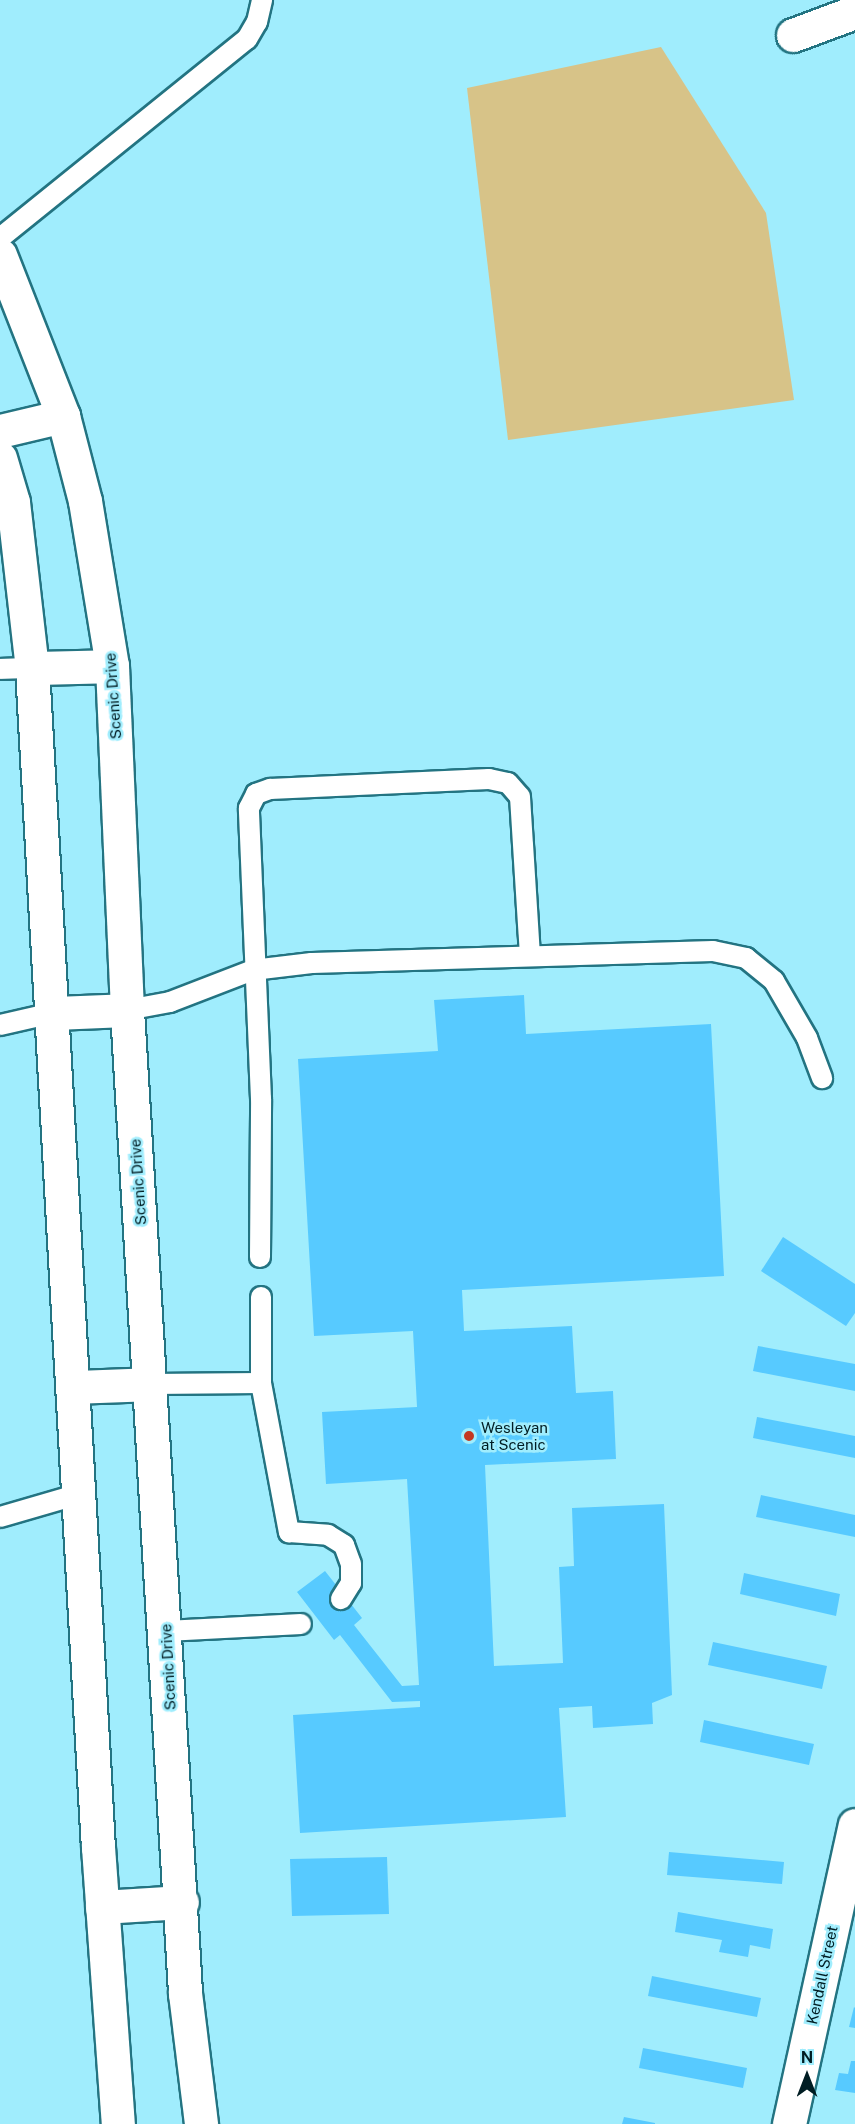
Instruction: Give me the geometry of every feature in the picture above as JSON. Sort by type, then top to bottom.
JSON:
[{"type":"street","points":[[793,35],[855,12]]},
{"type":"street","name":"Scenic Drive","points":[[0,255],[63,416],[85,501],[112,666],[127,1010],[182,1902],[185,1993],[201,2124]]},
{"type":"street","points":[[0,431],[63,416]]},
{"type":"street","points":[[0,458],[13,502],[16,669],[53,1013],[102,1907],[118,2124]]},
{"type":"street","points":[[16,669],[112,666]]},
{"type":"street","points":[[53,1013],[127,1010]]},
{"type":"street","points":[[74,1387],[151,1384]]},
{"type":"street","name":"Kendall Street","points":[[789,2124],[855,1825]]},
{"type":"street","points":[[102,1907],[182,1902]]},
{"type":"lane","points":[[0,238],[247,39],[258,22],[262,0]]},
{"type":"lane","points":[[260,1257],[261,1099],[249,807],[256,794],[293,788],[489,779],[508,783],[520,797],[530,956]]},
{"type":"lane","points":[[127,1010],[170,1002],[254,970],[312,963],[713,951],[746,958],[774,981],[791,1007],[822,1078]]},
{"type":"lane","points":[[0,1025],[53,1013]]},
{"type":"lane","points":[[261,1297],[261,1383],[289,1532],[328,1535],[344,1545],[351,1564],[351,1583],[341,1599]]},
{"type":"lane","points":[[151,1384],[261,1383]]},
{"type":"lane","points":[[0,1517],[79,1494]]},
{"type":"lane","points":[[166,1631],[301,1624]]},
{"type":"shaded area","points":[[661,47],[766,213],[794,400],[508,440],[467,88]]},
{"type":"building","name":"Wesleyan at Scenic","points":[[524,995],[526,1034],[711,1024],[724,1276],[462,1290],[464,1331],[572,1326],[576,1393],[613,1391],[616,1459],[485,1465],[494,1666],[563,1663],[559,1567],[574,1566],[572,1508],[664,1504],[672,1695],[652,1703],[653,1724],[593,1728],[592,1706],[559,1708],[566,1817],[300,1833],[293,1715],[420,1707],[420,1701],[392,1702],[340,1635],[334,1640],[297,1592],[325,1571],[362,1618],[354,1625],[402,1686],[419,1685],[407,1479],[326,1484],[322,1412],[417,1407],[413,1331],[314,1336],[298,1059],[438,1051],[434,1000]]},
{"type":"building","points":[[783,1237],[855,1284],[855,1313],[846,1326],[761,1271]]},
{"type":"building","points":[[758,1346],[855,1364],[855,1391],[753,1371]]},
{"type":"building","points":[[757,1417],[855,1436],[855,1458],[753,1438]]},
{"type":"building","points":[[761,1495],[855,1515],[855,1537],[756,1517]]},
{"type":"building","points":[[744,1573],[840,1594],[836,1616],[740,1594]]},
{"type":"building","points":[[713,1642],[827,1666],[822,1689],[708,1665]]},
{"type":"building","points":[[704,1720],[814,1744],[809,1765],[700,1742]]},
{"type":"building","points":[[669,1852],[784,1862],[782,1884],[667,1875]]},
{"type":"building","points":[[387,1857],[389,1914],[292,1916],[290,1859]]},
{"type":"building","points":[[678,1912],[773,1929],[770,1949],[750,1945],[748,1957],[719,1952],[722,1940],[675,1932]]},
{"type":"building","points":[[652,1976],[761,1998],[757,2017],[648,1996]]},
{"type":"building","points":[[855,2008],[855,2028],[849,2027]]},
{"type":"building","points":[[643,2048],[747,2068],[743,2088],[639,2068]]},
{"type":"building","points":[[851,2061],[855,2061],[855,2093],[835,2090],[839,2073],[848,2074]]},
{"type":"building","points":[[624,2117],[655,2123],[655,2124],[622,2124]]},
{"type":"place","name":"Wesleyan at Scenic","points":[[469,1436]]}]
